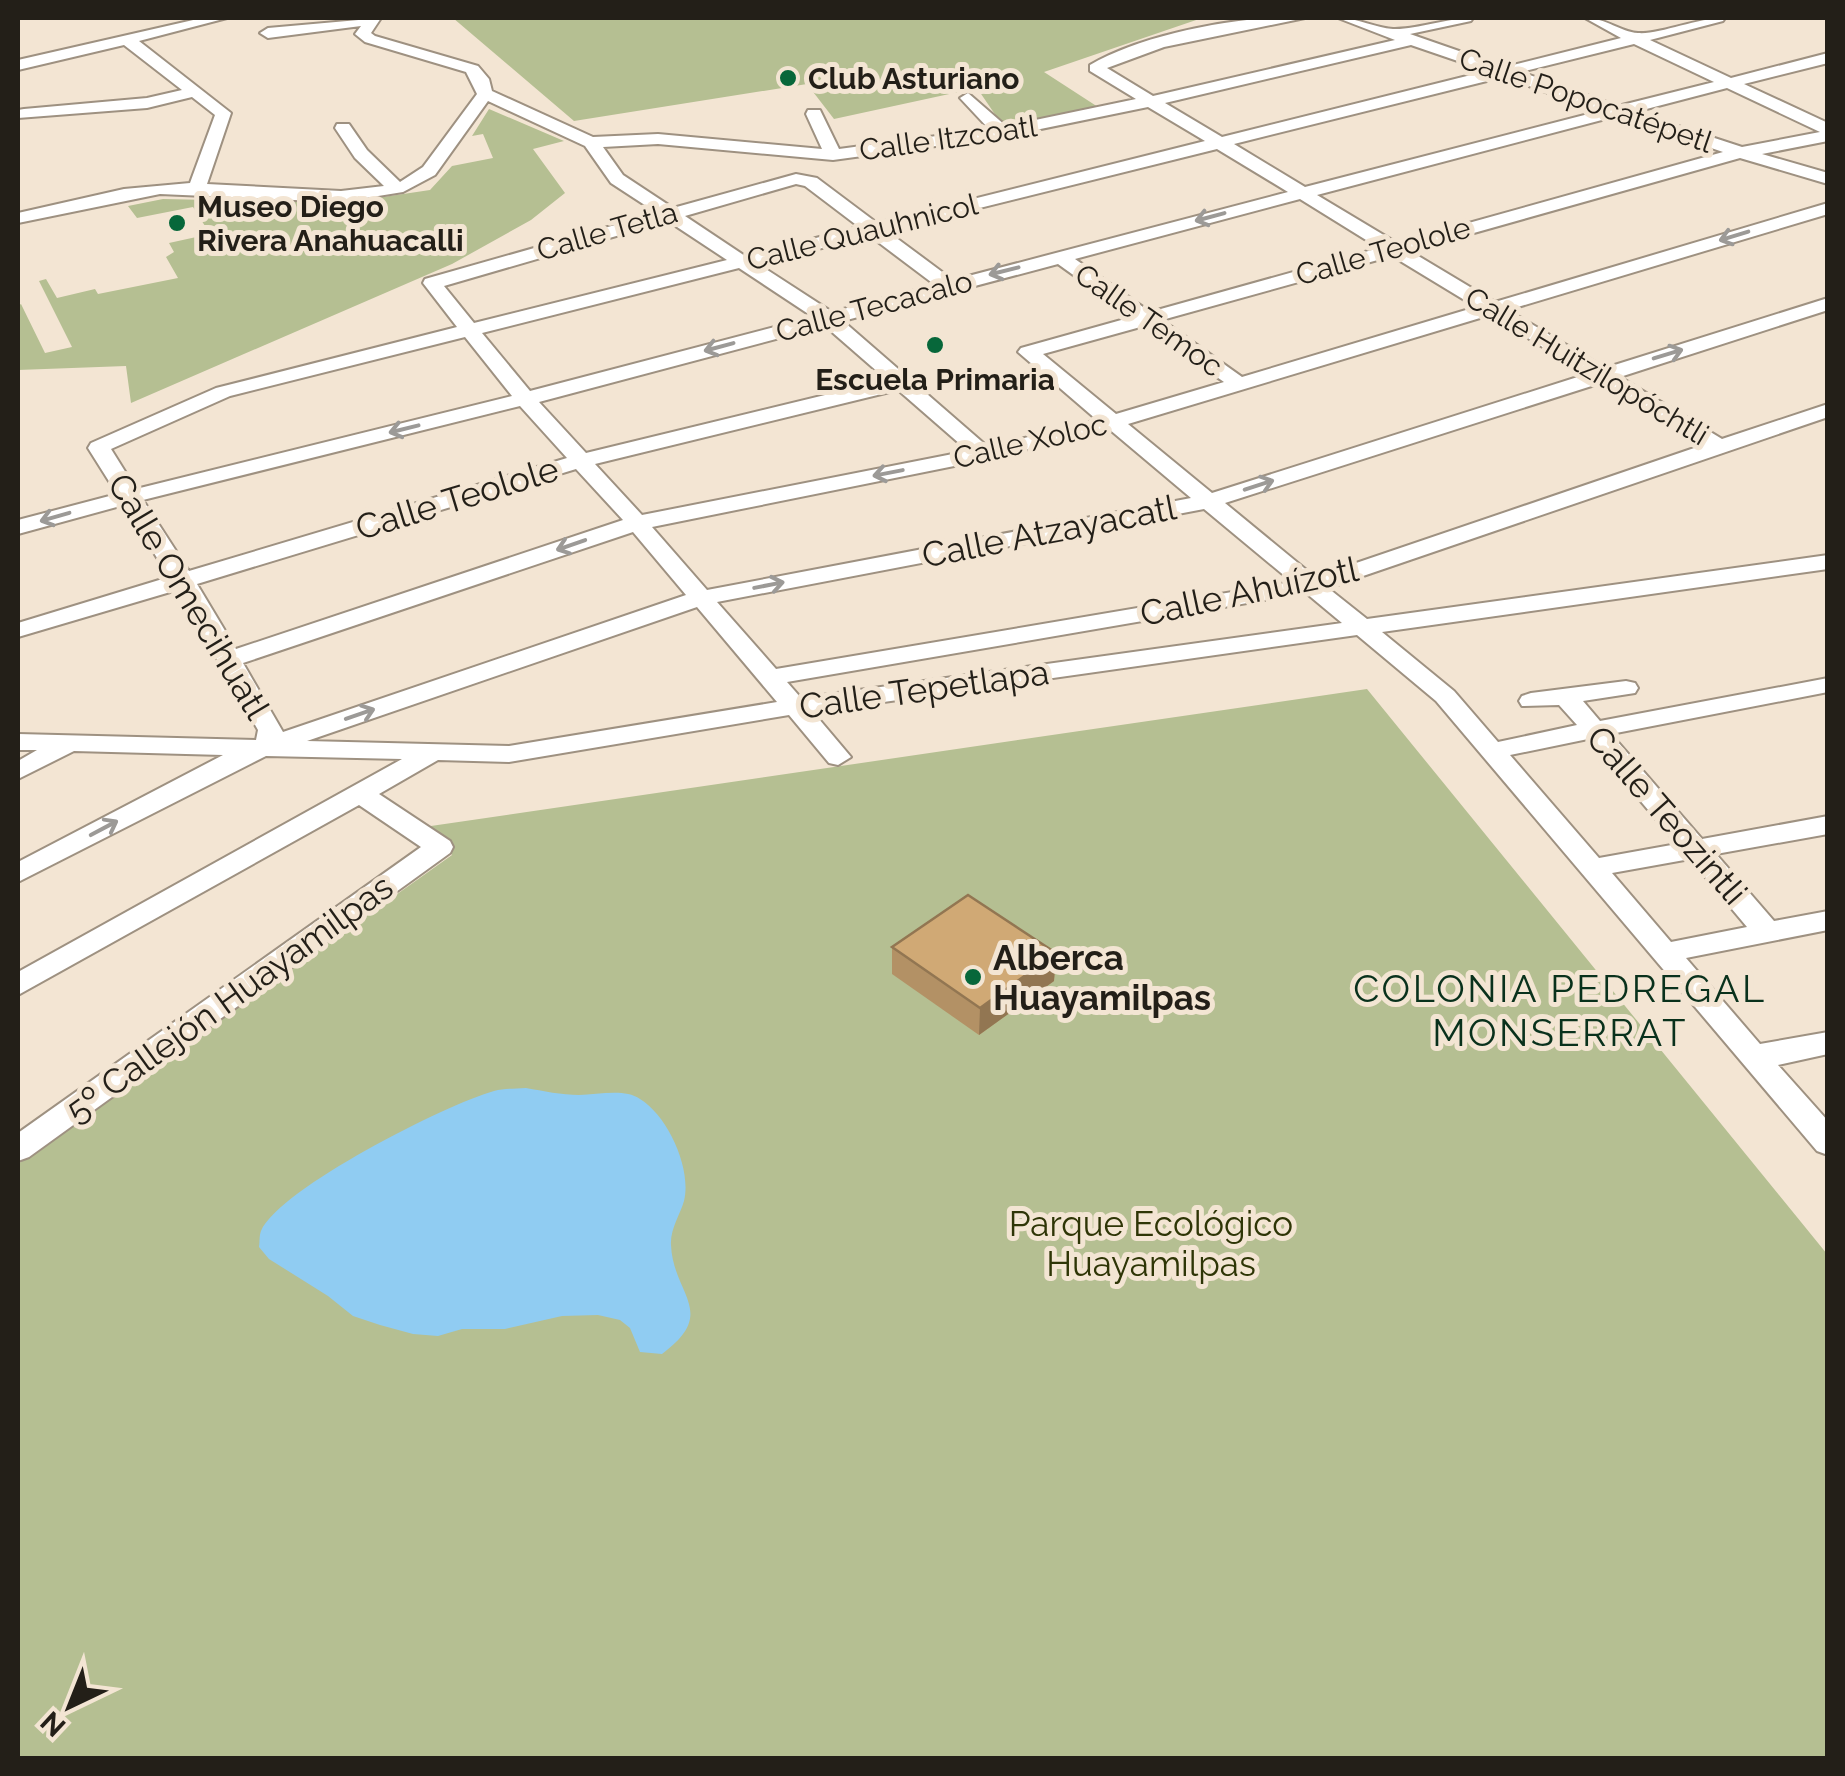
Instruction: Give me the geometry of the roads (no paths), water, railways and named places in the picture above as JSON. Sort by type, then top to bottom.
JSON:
[{"type":"street","points":[[18,65],[219,18]]},
{"type":"street","points":[[268,33],[373,18]]},
{"type":"street","name":"Calle Itzcoatl","points":[[373,18],[363,34],[370,40],[472,70],[482,78],[484,94],[591,142],[658,140],[833,155],[1002,132],[1413,40]]},
{"type":"street","name":"Calle Huitzilopóchtli","points":[[1297,18],[1158,46],[1110,59],[1096,68],[1718,446]]},
{"type":"street","name":"Calle Popocatépetl","points":[[1346,18],[1505,69],[1738,153],[1828,179]]},
{"type":"street","points":[[1394,33],[1466,18]]},
{"type":"street","points":[[1592,18],[1828,133]]},
{"type":"street","name":"Calle Quauhnicol","points":[[99,448],[214,394],[1718,18]]},
{"type":"street","points":[[127,40],[223,113],[197,188]]},
{"type":"street","points":[[18,50],[51,58]]},
{"type":"street","name":"Calle Tecacalo","points":[[18,528],[129,496],[525,399],[1618,108],[1828,58]]},
{"type":"street","points":[[24,114],[147,103],[197,91]]},
{"type":"street","points":[[18,218],[158,190],[197,188],[323,196],[397,188],[422,179],[430,171],[484,94]]},
{"type":"street","points":[[968,98],[1002,132]]},
{"type":"street","points":[[814,114],[833,155]]},
{"type":"street","points":[[342,128],[361,154],[397,188]]},
{"type":"street","name":"Calle Teolole","points":[[1113,422],[1028,352],[1394,247],[1738,153],[1828,133]]},
{"type":"street","points":[[591,142],[617,179],[827,318],[984,454]]},
{"type":"street","name":"Calle Tetla","points":[[467,330],[432,282],[787,181],[810,182],[873,229]]},
{"type":"street","name":"Calle Xoloc","points":[[230,659],[637,522],[984,454],[1113,422],[1828,208]]},
{"type":"street","points":[[873,229],[948,286]]},
{"type":"street","name":"Calle Temoc","points":[[1060,257],[1238,383]]},
{"type":"street","name":"Calle Atzayacatl","points":[[18,873],[224,764],[268,746],[700,598],[1210,500],[1828,304]]},
{"type":"street","points":[[467,330],[838,757]]},
{"type":"street","name":"Calle Teolole","points":[[18,630],[580,461],[900,383]]},
{"type":"street","name":"Calle Ahuízotl","points":[[769,678],[1314,585],[1828,410]]},
{"type":"street","points":[[1113,422],[1365,626],[1445,696],[1663,953],[1762,1058],[1828,1143]]},
{"type":"street","name":"Calle Omecihuatl","points":[[99,448],[271,730],[268,746]]},
{"type":"street","name":"Calle Tepetlapa","points":[[18,742],[509,754],[793,707],[1828,562]]},
{"type":"street","points":[[1494,751],[1828,685]]},
{"type":"street","points":[[1531,701],[1626,688]]},
{"type":"street","name":"Calle Teozintli","points":[[1566,697],[1769,934]]},
{"type":"street","points":[[18,770],[71,743]]},
{"type":"street","points":[[18,985],[435,752]]},
{"type":"street","name":"5º Callejón Huayamilpas","points":[[18,1149],[440,848],[359,793]]},
{"type":"street","points":[[1591,868],[1828,825]]},
{"type":"street","points":[[1663,953],[1828,920]]},
{"type":"street","points":[[1762,1058],[1828,1043]]},
{"type":"water","points":[[526,1088],[573,1095],[634,1096],[660,1118],[676,1144],[686,1188],[671,1245],[690,1314],[688,1326],[679,1339],[662,1354],[640,1352],[630,1328],[620,1320],[598,1315],[562,1316],[505,1329],[462,1329],[438,1336],[413,1334],[353,1316],[269,1259],[259,1247],[261,1231],[275,1213],[331,1171],[440,1112],[498,1090]]},
{"type":"place","name":"Club Asturiano","points":[[788,78]]},
{"type":"place","name":"Museo Diego Rivera Anahuacalli","points":[[177,223]]},
{"type":"place","name":"Escuela Primaria","points":[[935,345]]},
{"type":"place","name":"Alberca Huayamilpas","points":[[973,977]]},
{"type":"district","name":"COLONIA PEDREGAL MONSERRAT","points":[[1560,1010]]},
{"type":"park label","name":"Parque Ecológico Huayamilpas","points":[[1151,1243]]}]
